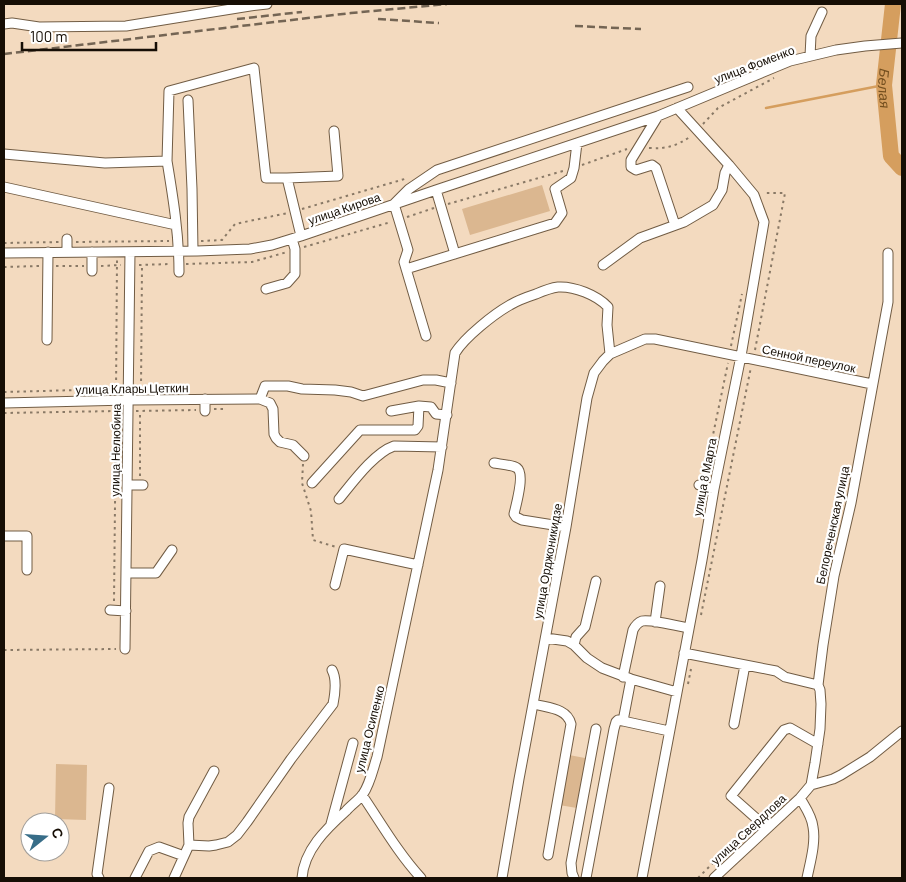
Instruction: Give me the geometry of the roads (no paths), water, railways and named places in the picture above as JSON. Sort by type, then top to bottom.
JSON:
[{"type":"street","points":[[4,18],[8,24],[39,27],[126,26],[268,4]]},
{"type":"street","points":[[810,56],[811,36],[822,12]]},
{"type":"street","name":"улица Фоменко","points":[[677,108],[790,61],[836,50],[901,43]]},
{"type":"street","points":[[179,272],[178,240],[167,161],[169,91],[254,68],[266,178],[338,176],[334,131]]},
{"type":"street","points":[[426,336],[404,262],[408,250],[394,204],[409,189],[437,170],[688,87]]},
{"type":"street","points":[[188,100],[193,251]]},
{"type":"street","name":"улица Кирова","points":[[4,253],[250,249],[296,238],[677,108]]},
{"type":"street","name":"улица 8 Марта","points":[[642,878],[714,488],[741,356],[764,222],[754,196],[729,165],[677,108]]},
{"type":"street","points":[[658,116],[631,160],[631,167],[636,170],[652,165],[656,168],[675,226]]},
{"type":"street","points":[[406,269],[555,223],[562,213],[555,189],[570,178],[574,168],[577,142]]},
{"type":"street","points":[[4,154],[105,163],[167,161]]},
{"type":"street","points":[[603,265],[640,238],[684,222],[713,205],[722,190],[729,165]]},
{"type":"street","points":[[266,289],[287,283],[296,274],[295,212],[287,178]]},
{"type":"street","points":[[4,187],[176,225]]},
{"type":"street","points":[[436,190],[455,254]]},
{"type":"street","points":[[67,241],[67,252]]},
{"type":"street","points":[[47,340],[48,252]]},
{"type":"street","points":[[92,252],[92,271]]},
{"type":"street","name":"улица Нелюбина","points":[[125,649],[130,252]]},
{"type":"street","name":"Белореченская улица","points":[[811,785],[818,744],[821,704],[818,685],[823,645],[834,576],[851,503],[888,302],[888,253]]},
{"type":"street","name":"улица Осипенко","points":[[302,878],[307,858],[314,845],[331,824],[362,795],[377,757],[438,470],[455,353],[468,336],[511,304],[558,287],[586,293],[608,307],[607,325],[610,354]]},
{"type":"street","name":"Сенной переулок","points":[[610,354],[645,339],[655,339],[872,384]]},
{"type":"street","name":"улица Орджоникидзе","points":[[502,878],[566,527],[587,398],[594,373],[610,354]]},
{"type":"street","points":[[304,456],[293,445],[280,442],[276,438],[274,434],[274,409],[270,403],[260,399],[265,386],[335,390],[351,392],[362,396],[423,380],[451,383]]},
{"type":"street","points":[[205,399],[205,410]]},
{"type":"street","name":"улица Клары Цеткин","points":[[4,403],[260,399]]},
{"type":"street","points":[[312,483],[360,430],[415,430],[418,426],[419,406]]},
{"type":"street","points":[[391,412],[419,406],[431,407],[436,414],[447,415]]},
{"type":"street","points":[[339,498],[362,471],[387,449],[394,446],[442,447]]},
{"type":"street","points":[[494,463],[516,467],[519,470],[521,478],[514,514],[516,517],[522,520],[566,527]]},
{"type":"street","points":[[128,485],[141,485]]},
{"type":"street","points":[[700,486],[714,488]]},
{"type":"street","points":[[4,536],[27,536],[27,570]]},
{"type":"street","points":[[335,585],[344,549],[418,565]]},
{"type":"street","points":[[126,573],[156,573],[172,550]]},
{"type":"street","points":[[574,645],[576,637],[585,627],[596,581]]},
{"type":"street","points":[[655,622],[660,586]]},
{"type":"street","points":[[112,610],[126,611]]},
{"type":"street","points":[[623,721],[633,630],[642,621],[688,628]]},
{"type":"street","points":[[546,638],[567,641],[602,668],[627,678],[677,692]]},
{"type":"street","points":[[684,653],[776,671],[785,677],[818,685]]},
{"type":"street","points":[[734,724],[745,665]]},
{"type":"street","points":[[189,845],[216,845],[228,842],[237,835],[333,704],[335,696],[334,674],[332,670]]},
{"type":"street","points":[[534,704],[567,714],[571,724],[548,855]]},
{"type":"street","points":[[586,878],[616,722],[618,720],[670,730]]},
{"type":"street","points":[[574,878],[571,863],[596,728]]},
{"type":"street","points":[[767,828],[731,796],[784,730],[790,728],[818,744]]},
{"type":"street","points":[[807,878],[813,848],[813,827],[808,810],[800,798],[811,785],[841,775],[870,757],[902,731]]},
{"type":"street","points":[[331,824],[353,743]]},
{"type":"street","points":[[174,878],[189,845],[189,817],[214,771]]},
{"type":"street","points":[[99,878],[97,874],[110,788]]},
{"type":"street","points":[[362,795],[396,847],[421,878]]},
{"type":"street","name":"улица Свердлова","points":[[714,878],[800,798]]},
{"type":"street","points":[[135,878],[149,851],[160,847],[184,856]]},
{"type":"waterway","name":"Белая","points":[[893,4],[884,85],[891,156],[902,168]]},
{"type":"waterway","points":[[766,108],[884,85]]},
{"type":"railway","points":[[4,54],[351,13],[447,4]]},
{"type":"railway","points":[[237,19],[302,12]]},
{"type":"railway","points":[[378,19],[439,23]]},
{"type":"railway","points":[[575,26],[641,29]]}]
